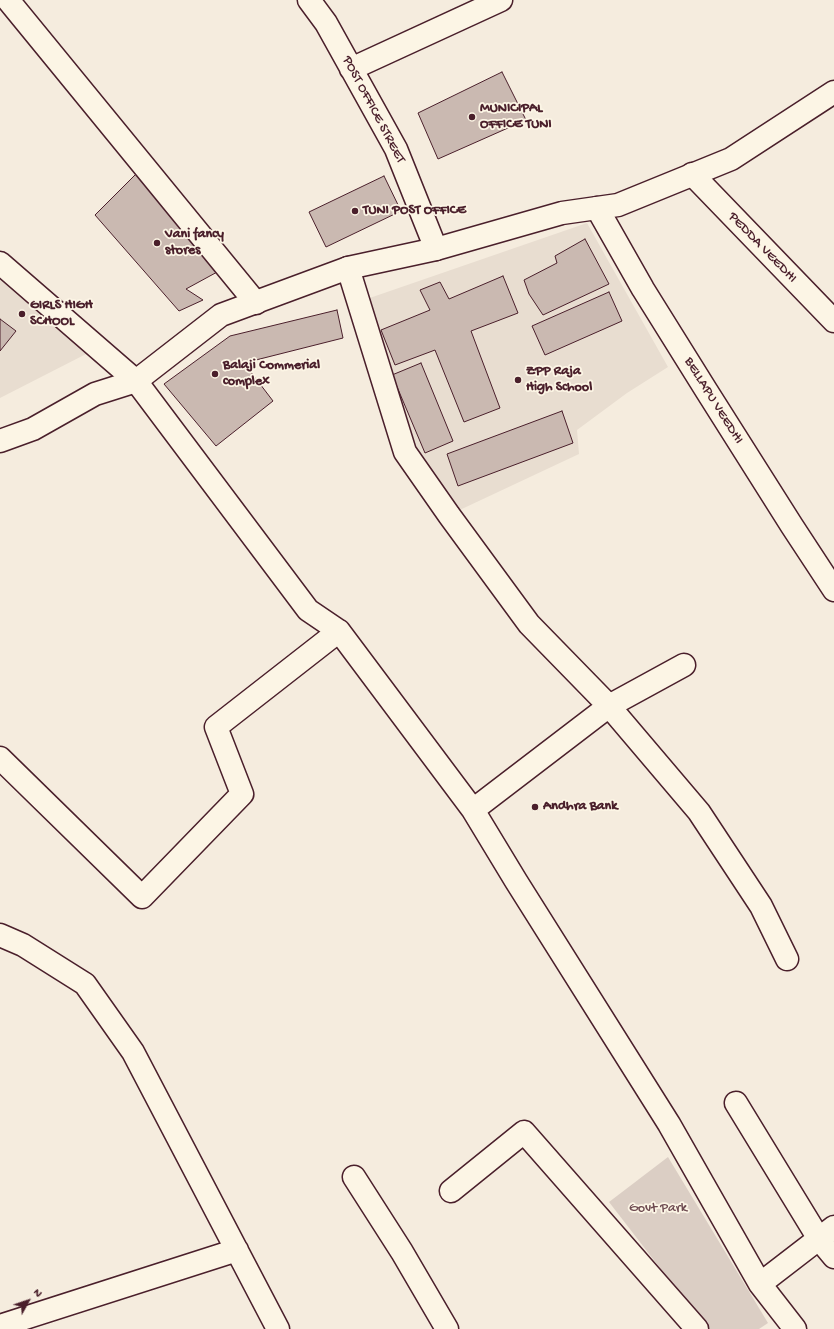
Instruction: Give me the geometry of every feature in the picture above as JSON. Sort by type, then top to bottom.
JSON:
[{"type":"street","points":[[8,0],[256,303]]},
{"type":"street","name":"POST OFFICE STREET","points":[[309,0],[326,23],[396,149],[436,249]]},
{"type":"street","points":[[351,69],[501,0]]},
{"type":"street","points":[[0,440],[33,429],[95,394],[136,381],[221,315],[348,268],[436,249],[562,214],[618,205],[730,159],[834,92]]},
{"type":"street","name":"PEDDA VEEDHI","points":[[692,174],[834,321]]},
{"type":"street","name":"BELLAPU VEEDHI","points":[[597,208],[643,289],[834,590]]},
{"type":"street","points":[[0,263],[136,381],[308,610],[339,632],[473,810],[669,1124],[760,1284],[795,1329]]},
{"type":"street","points":[[348,268],[405,452],[529,624],[609,706],[699,812],[761,906],[787,959]]},
{"type":"street","points":[[0,758],[142,897],[242,794],[216,727],[339,632]]},
{"type":"street","points":[[473,810],[609,706],[684,665]]},
{"type":"street","points":[[0,935],[23,945],[86,984],[133,1052],[278,1329]]},
{"type":"street","points":[[736,1104],[826,1233],[834,1257]]},
{"type":"street","points":[[451,1191],[524,1132],[697,1329]]},
{"type":"street","points":[[354,1177],[402,1252],[447,1329]]},
{"type":"street","points":[[760,1284],[826,1233]]},
{"type":"street","points":[[0,1326],[237,1250]]},
{"type":"shaded area","name":"ZPP Raja High School","points":[[587,223],[668,367],[627,393],[577,430],[579,454],[449,515],[404,423],[361,301]]},
{"type":"shaded area","name":"GIRLS HIGH SCHOOL","points":[[0,276],[90,352],[0,398]]},
{"type":"green space","name":"Govt Park","points":[[668,1157],[768,1323],[759,1329],[707,1329],[609,1202]]},
{"type":"building","name":"MUNICIPAL OFFICE TUNI","points":[[502,72],[526,120],[438,159],[418,113]]},
{"type":"building","name":"Vani fancy stores","points":[[136,174],[219,271],[186,289],[203,300],[179,311],[95,215]]},
{"type":"building","name":"TUNI POST OFFICE","points":[[384,176],[401,211],[326,247],[309,212]]},
{"type":"building","points":[[585,239],[609,284],[543,315],[529,294],[524,280],[557,263],[555,256]]},
{"type":"building","points":[[503,276],[518,313],[471,331],[500,408],[464,422],[435,350],[395,365],[381,330],[430,310],[420,290],[440,282],[449,299]]},
{"type":"building","points":[[609,292],[622,321],[545,355],[532,326]]},
{"type":"building","name":"Balaji Commerial complex","points":[[337,310],[343,338],[244,363],[273,401],[216,446],[164,384],[230,336]]},
{"type":"building","points":[[0,319],[16,331],[0,351]]},
{"type":"building","points":[[421,363],[453,441],[425,453],[392,375]]},
{"type":"building","points":[[562,411],[573,443],[458,486],[447,454]]},
{"type":"place","name":"MUNICIPAL OFFICE TUNI","points":[[472,117]]},
{"type":"place","name":"TUNI POST OFFICE","points":[[355,211]]},
{"type":"place","name":"Vani fancy stores","points":[[157,243]]},
{"type":"place","name":"GIRLS HIGH SCHOOL","points":[[22,314]]},
{"type":"place","name":"Balaji Commerial complex","points":[[215,374]]},
{"type":"place","name":"ZPP Raja High School","points":[[518,380]]},
{"type":"place","name":"Andhra Bank","points":[[535,807]]}]
